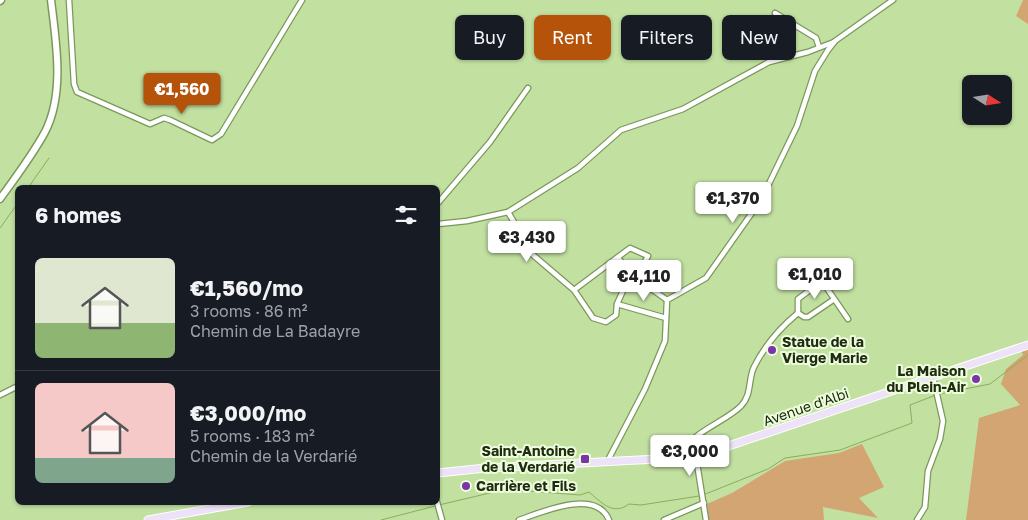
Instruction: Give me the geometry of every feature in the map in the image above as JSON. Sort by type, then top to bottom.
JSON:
[{"type":"main road","points":[[0,199],[45,132],[51,116],[57,79],[51,0]]},
{"type":"main road","name":"Avenue d'Albi","points":[[440,473],[486,468],[696,457],[1028,345]]},
{"type":"main road","points":[[148,520],[231,505]]},
{"type":"street","points":[[69,0],[74,84],[77,92],[150,124],[164,118],[212,140],[221,134],[302,0]]},
{"type":"street","points":[[440,224],[467,221],[508,212],[578,168],[620,130],[683,109],[769,62],[835,41],[892,0]]},
{"type":"street","points":[[775,13],[816,38],[819,47]]},
{"type":"street","points":[[667,300],[706,278],[762,200],[797,126],[815,71],[835,41]]},
{"type":"street","points":[[440,201],[490,142],[519,98],[528,88]]},
{"type":"street","points":[[508,212],[533,255],[574,290],[593,318],[600,321],[606,322],[613,318],[628,279],[638,274],[648,256],[630,248],[574,290]]},
{"type":"street","points":[[618,258],[633,276],[667,300]]},
{"type":"street","points":[[681,459],[690,442],[743,405],[749,393],[752,372],[757,362],[785,324],[798,312],[798,299],[822,281],[833,300],[848,319]]},
{"type":"street","points":[[607,463],[645,388],[665,341],[667,300]]},
{"type":"street","points":[[798,312],[804,317],[808,317],[833,300]]},
{"type":"street","points":[[617,304],[666,318]]},
{"type":"street","points":[[917,520],[925,506],[928,471],[940,439],[943,421],[933,377]]},
{"type":"street","points":[[0,395],[15,388]]},
{"type":"street","points":[[696,457],[706,520]]},
{"type":"street","points":[[664,520],[704,503]]},
{"type":"street","points":[[520,520],[576,504],[587,504],[601,510],[609,520]]},
{"type":"street","points":[[437,505],[442,520]]},
{"type":"shaded area","points":[[1023,0],[1028,0],[1028,24],[1016,16]]},
{"type":"shaded area","points":[[1028,348],[1028,520],[966,520],[979,418],[1020,405],[1001,384],[1006,369],[1023,355],[1021,350]]},
{"type":"shaded area","points":[[862,444],[884,487],[859,498],[878,518],[823,507],[824,520],[709,520],[707,504],[732,493],[785,461],[839,453]]},
{"type":"waterway","points":[[30,185],[49,158]]},
{"type":"waterway","points":[[0,228],[15,207]]},
{"type":"waterway","points":[[940,394],[990,384],[1028,355]]},
{"type":"waterway","points":[[703,495],[768,469],[785,458],[840,450],[912,423],[910,405],[936,395]]},
{"type":"waterway","points":[[440,505],[494,492],[529,491],[580,495],[589,492],[608,507],[618,509],[629,504],[641,505],[699,496]]},
{"type":"waterway","points":[[381,520],[435,506]]},
{"type":"place","name":"Statue de la Vierge Marie","points":[[772,350]]},
{"type":"place","name":"La Maison du Plein-Air","points":[[976,379]]},
{"type":"place","name":"Saint-Antoine de la Verdarié","points":[[585,459]]},
{"type":"place","name":"Carrière et Fils","points":[[466,486]]}]
